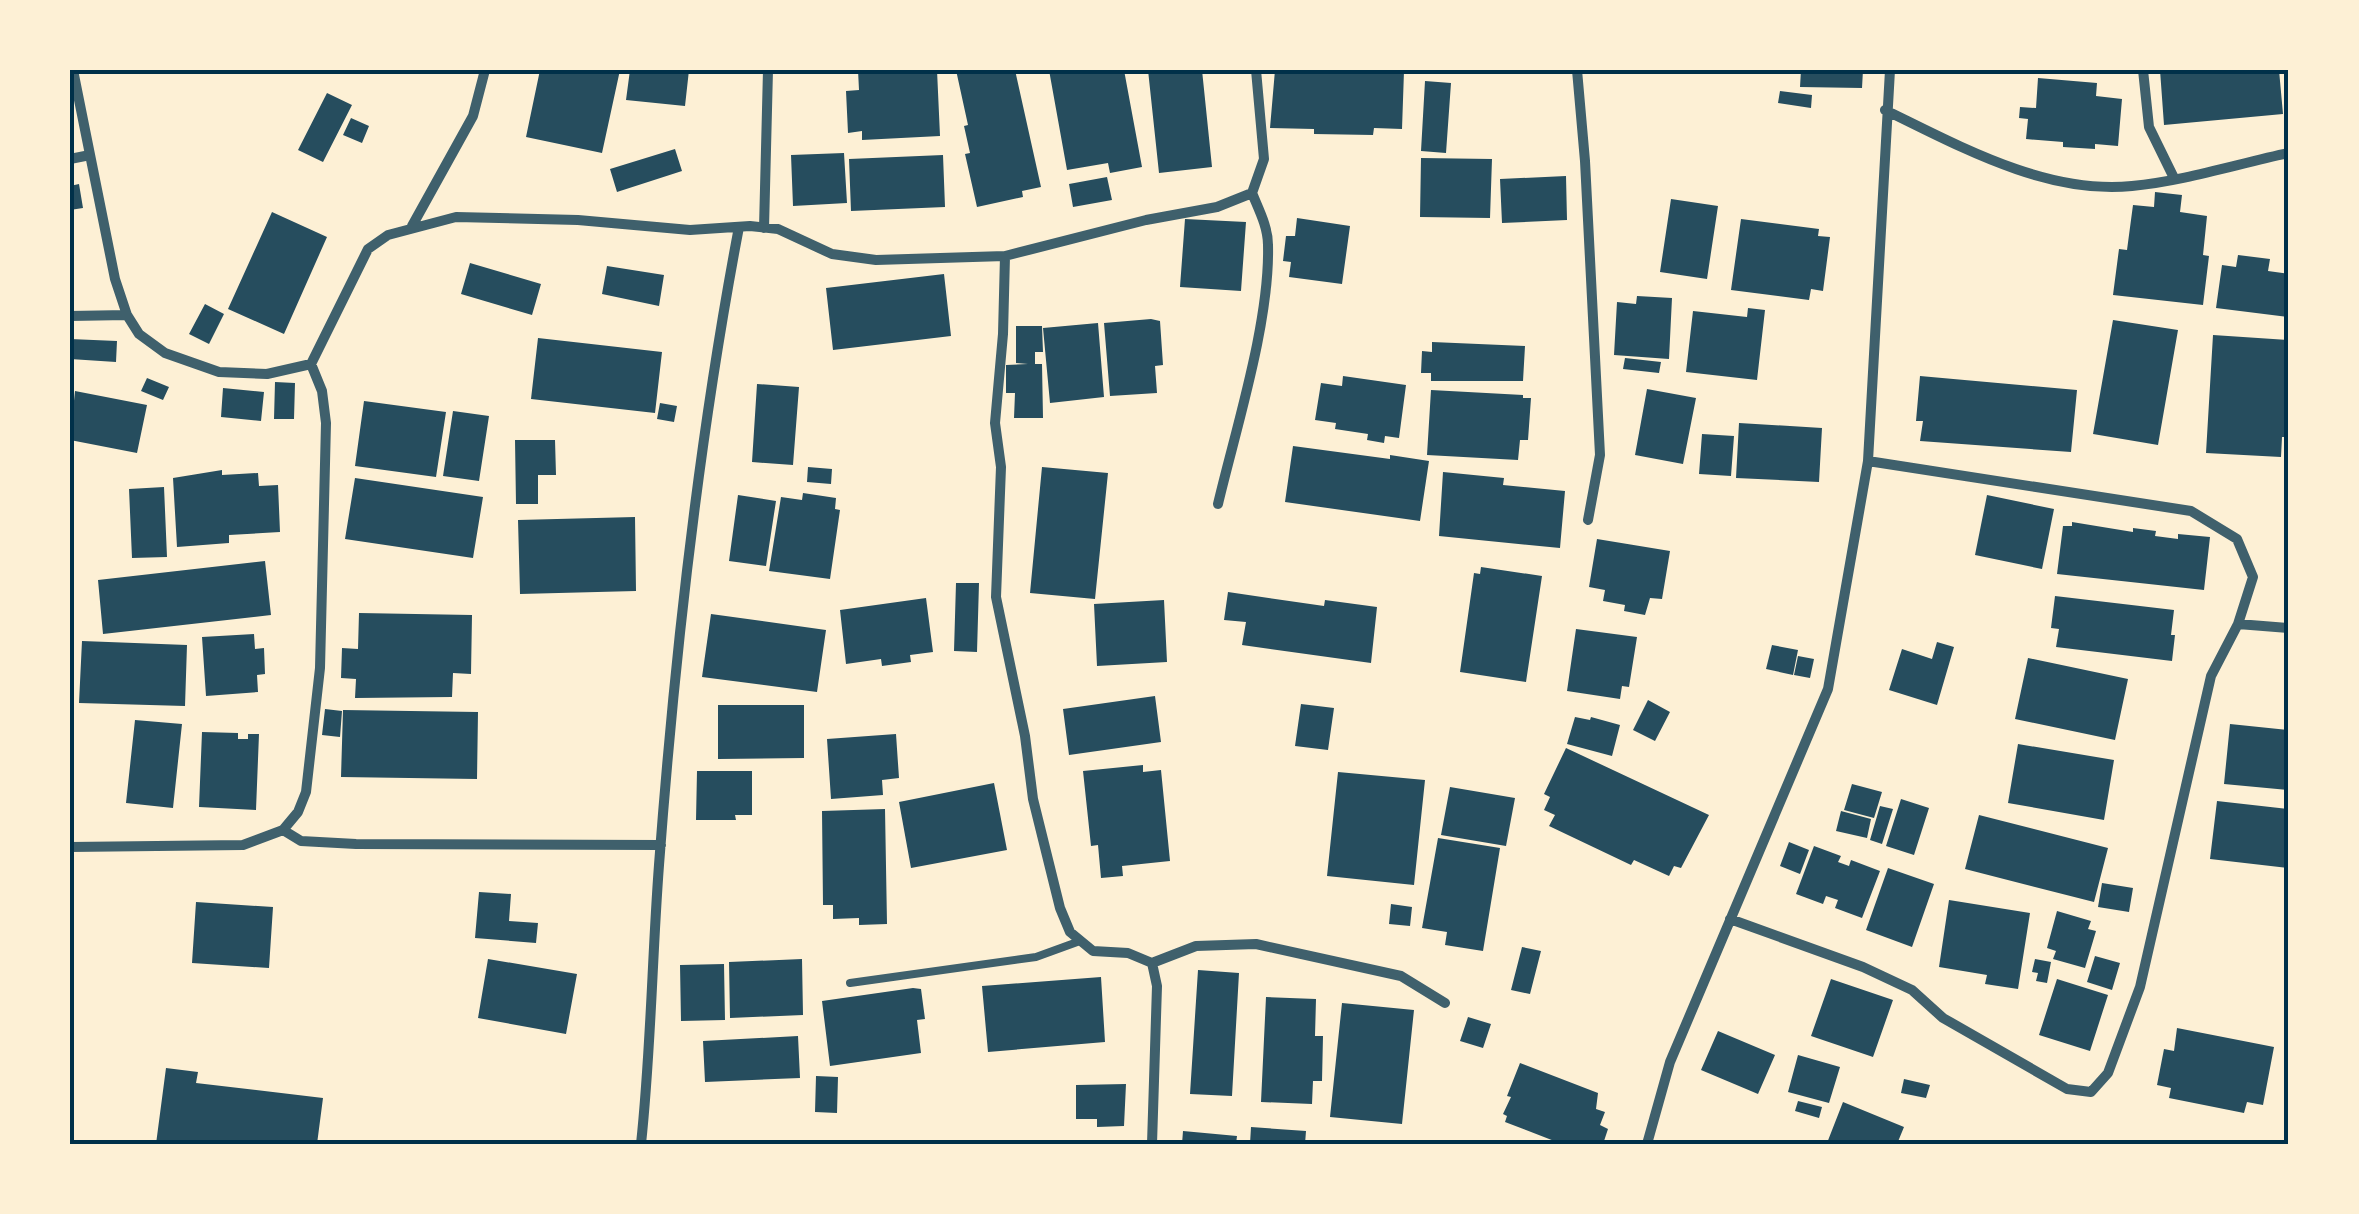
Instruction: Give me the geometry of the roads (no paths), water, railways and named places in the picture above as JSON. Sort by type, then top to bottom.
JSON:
[{"type":"street","points":[[73,70],[115,278],[126,315],[140,334],[165,353],[219,372],[267,374],[311,364]]},
{"type":"street","points":[[412,226],[473,116],[485,70]]},
{"type":"street","points":[[764,228],[768,70]]},
{"type":"street","points":[[1218,504],[1260,321],[1268,244],[1264,220],[1252,194],[1264,159],[1256,70]]},
{"type":"street","points":[[1577,70],[1600,456],[1588,520]]},
{"type":"street","points":[[1648,1144],[1670,1062],[1828,689],[1868,461],[1890,70]]},
{"type":"street","points":[[2144,70],[2150,127],[2174,178]]},
{"type":"street","points":[[1886,110],[1965,149],[2024,172],[2081,183],[2129,186],[2289,153]]},
{"type":"street","points":[[70,159],[90,156]]},
{"type":"street","points":[[70,847],[243,845],[283,830],[298,812],[306,792],[320,668],[326,423],[322,391],[311,364],[368,249],[388,234],[456,217],[578,220],[690,230],[739,226],[778,229],[832,254],[876,260],[1005,256],[1146,220],[1217,207],[1252,194]]},
{"type":"street","points":[[641,1144],[651,1043],[661,845],[692,530],[739,226]]},
{"type":"street","points":[[1005,256],[1003,334],[994,423],[1001,467],[996,598],[1042,841],[1070,932],[1092,951],[1128,953],[1152,964],[1196,946],[1256,944],[1401,976],[1444,1003]]},
{"type":"street","points":[[70,316],[126,315]]},
{"type":"street","points":[[1730,919],[1863,967],[1912,990],[1943,1018],[2066,1089],[2092,1092],[2108,1073],[2140,987],[2211,676],[2238,624],[2253,577],[2237,539],[2191,511],[1868,461]]},
{"type":"street","points":[[2238,624],[2289,628]]},
{"type":"street","points":[[283,830],[301,841],[356,844],[661,845]]},
{"type":"street","points":[[1152,964],[1157,986],[1152,1144]]},
{"type":"lane","points":[[850,982],[1036,957],[1080,941]]}]
